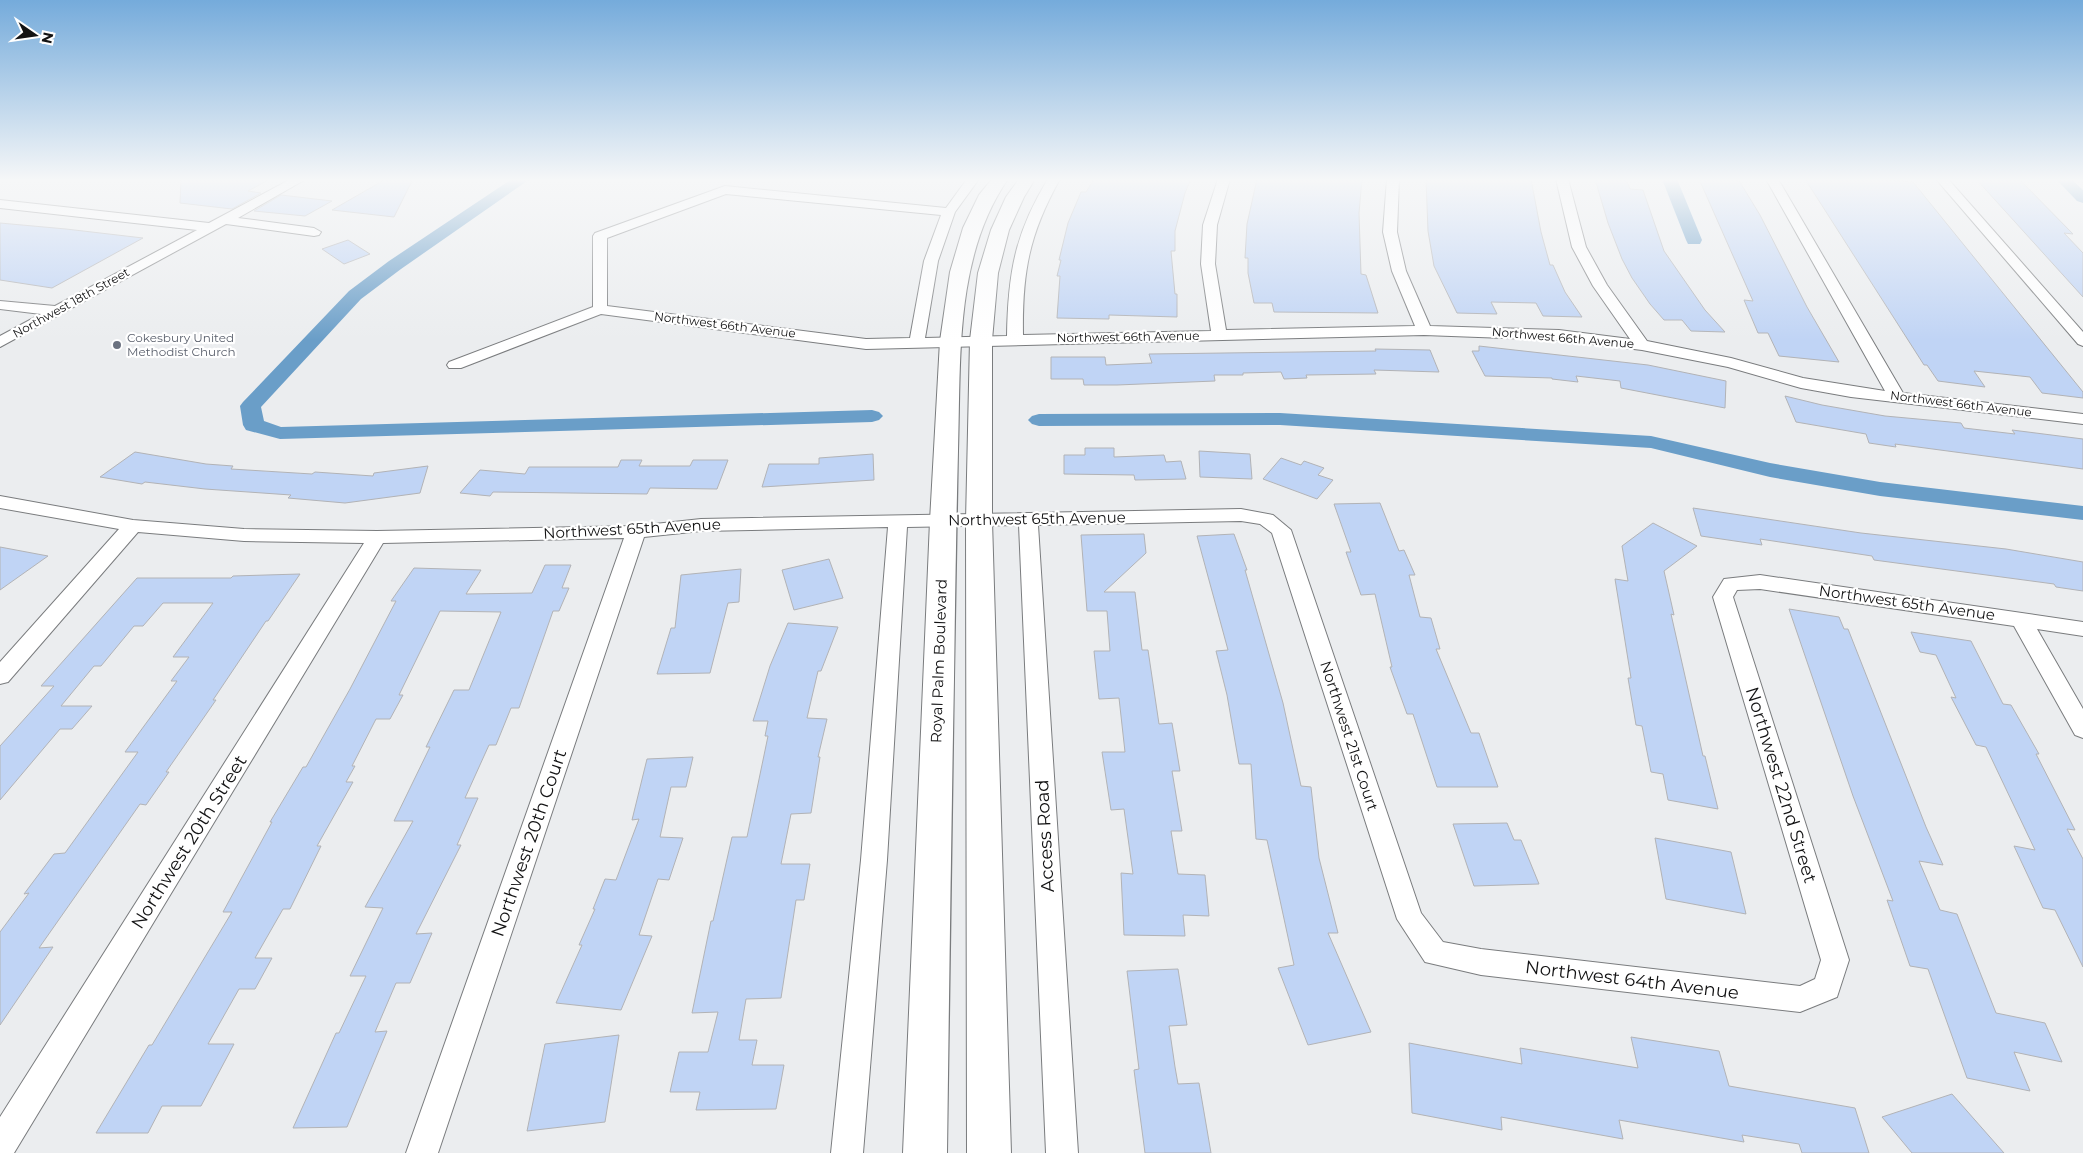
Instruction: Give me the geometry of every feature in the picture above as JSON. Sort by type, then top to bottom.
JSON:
[{"type":"main road","name":"Royal Palm Boulevard","points":[[971,233],[960,272],[979,521],[989,1153]]},
{"type":"main road","name":"Royal Palm Boulevard","points":[[925,1153],[943,521],[966,340],[999,233]]},
{"type":"street","name":"Northwest 18th Street","points":[[0,342],[200,233]]},
{"type":"street","points":[[454,365],[600,309],[600,236],[609,233]]},
{"type":"street","points":[[917,342],[931,261],[941,233]]},
{"type":"street","points":[[1015,340],[1017,277],[1027,233]]},
{"type":"street","points":[[1210,233],[1208,264],[1219,336]]},
{"type":"street","points":[[1390,233],[1399,271],[1424,330]]},
{"type":"street","points":[[1575,233],[1579,247],[1600,286],[1642,345]]},
{"type":"street","points":[[1803,233],[1897,397]]},
{"type":"street","points":[[1989,233],[2083,341]]},
{"type":"street","points":[[0,304],[56,312]]},
{"type":"street","name":"Northwest 66th Avenue","points":[[600,309],[866,344],[1424,330],[1490,330],[1558,335],[1642,345],[1731,364],[1800,383],[1851,392],[2083,419]]},
{"type":"street","name":"Northwest 65th Avenue","points":[[0,502],[133,526],[244,535],[377,537],[636,532],[702,525],[1241,515],[1266,519]]},
{"type":"street","name":"Northwest 21st Court","points":[[1266,519],[1281,530],[1410,919],[1435,953]]},
{"type":"street","name":"Access Road","points":[[1028,520],[1062,1153]]},
{"type":"street","points":[[847,1153],[874,860],[898,522]]},
{"type":"street","points":[[0,676],[133,526]]},
{"type":"street","name":"Northwest 20th Court","points":[[422,1153],[636,532]]},
{"type":"street","name":"Northwest 20th Street","points":[[0,1146],[377,537]]},
{"type":"street","name":"Northwest 65th Avenue","points":[[1731,584],[1760,582],[2083,629]]},
{"type":"street","name":"Northwest 22nd Street","points":[[1731,584],[1723,597],[1834,960],[1827,988]]},
{"type":"street","points":[[2020,620],[2083,729]]},
{"type":"street","name":"Northwest 64th Avenue","points":[[1435,953],[1481,962],[1800,999],[1827,988]]},
{"type":"building","points":[[0,233],[99,233],[143,238],[52,288],[0,280]]},
{"type":"building","points":[[1066,233],[1175,233],[1175,251],[1171,251],[1175,294],[1177,294],[1177,317],[1109,315],[1109,319],[1057,318],[1060,276],[1057,276],[1061,260],[1059,260]]},
{"type":"building","points":[[1246,233],[1360,233],[1361,274],[1366,275],[1378,313],[1274,312],[1272,303],[1254,303],[1248,273],[1248,258],[1245,258]]},
{"type":"building","points":[[1428,233],[1541,233],[1550,265],[1553,265],[1565,292],[1582,317],[1543,316],[1536,303],[1491,302],[1497,314],[1457,313],[1434,266]]},
{"type":"building","points":[[1612,233],[1658,233],[1664,251],[1705,310],[1725,332],[1691,331],[1682,320],[1664,320],[1632,278]]},
{"type":"building","points":[[1723,233],[1769,233],[1807,307],[1839,362],[1779,356],[1768,333],[1758,333],[1744,300],[1753,301]]},
{"type":"building","points":[[1839,233],[1954,233],[2083,392],[2083,398],[2042,393],[2030,377],[1974,371],[1985,387],[1938,381],[1927,365],[1924,365]]},
{"type":"building","points":[[2025,233],[2072,233],[2073,234],[2064,233],[2083,253],[2083,297]]},
{"type":"building","points":[[348,240],[370,254],[344,264],[322,249]]},
{"type":"building","points":[[1479,346],[1648,365],[1726,381],[1725,408],[1621,388],[1620,381],[1576,376],[1578,382],[1552,378],[1485,376],[1472,351],[1479,351]]},
{"type":"building","points":[[1375,349],[1430,350],[1439,372],[1374,370],[1376,374],[1306,375],[1307,378],[1284,379],[1281,372],[1243,373],[1243,375],[1214,375],[1215,381],[1117,385],[1084,385],[1083,379],[1051,379],[1051,357],[1105,357],[1106,365],[1152,363],[1149,354],[1376,351]]},
{"type":"building","points":[[1785,396],[1822,405],[1885,416],[1961,423],[1964,428],[2015,434],[2012,430],[2083,439],[2083,469],[1895,444],[1896,447],[1869,443],[1866,434],[1796,422]]},
{"type":"building","points":[[1085,448],[1114,448],[1114,457],[1164,455],[1166,462],[1181,461],[1186,479],[1135,480],[1134,475],[1064,474],[1064,455],[1085,455]]},
{"type":"building","points":[[1199,451],[1250,454],[1252,479],[1200,477]]},
{"type":"building","points":[[135,452],[206,464],[233,466],[231,469],[312,474],[315,472],[373,476],[374,473],[428,466],[420,493],[345,503],[288,498],[291,495],[205,489],[145,482],[142,484],[100,477]]},
{"type":"building","points":[[873,454],[874,480],[762,487],[769,464],[819,464],[819,458]]},
{"type":"building","points":[[1281,458],[1301,465],[1304,461],[1324,468],[1318,475],[1333,480],[1317,499],[1263,479]]},
{"type":"building","points":[[621,460],[642,460],[639,466],[690,466],[693,460],[728,460],[717,489],[650,488],[647,494],[493,492],[490,496],[460,493],[480,470],[525,474],[529,467],[618,467]]},
{"type":"building","points":[[1380,503],[1399,551],[1404,550],[1415,575],[1409,575],[1420,617],[1431,618],[1440,649],[1436,649],[1471,733],[1479,733],[1498,787],[1437,787],[1413,714],[1407,714],[1390,667],[1392,667],[1375,594],[1361,595],[1346,552],[1351,552],[1334,504]]},
{"type":"building","points":[[1693,508],[1861,533],[2006,549],[2083,562],[2083,591],[2056,587],[2054,584],[1874,560],[1872,556],[1760,539],[1762,545],[1701,536]]},
{"type":"building","points":[[1653,523],[1697,546],[1664,571],[1674,615],[1671,614],[1703,756],[1705,756],[1718,809],[1668,800],[1663,774],[1651,772],[1642,726],[1636,725],[1628,678],[1631,678],[1615,579],[1628,581],[1622,546]]},
{"type":"building","points":[[1144,534],[1146,553],[1104,592],[1135,592],[1142,650],[1148,650],[1159,724],[1172,723],[1180,771],[1172,771],[1182,831],[1171,831],[1178,874],[1205,875],[1209,916],[1183,915],[1185,936],[1124,935],[1121,873],[1133,874],[1124,809],[1111,810],[1102,752],[1125,752],[1119,698],[1099,699],[1094,651],[1110,651],[1107,611],[1087,611],[1081,535]]},
{"type":"building","points":[[1234,534],[1247,570],[1245,570],[1283,703],[1301,786],[1311,787],[1319,858],[1338,933],[1328,933],[1371,1032],[1308,1045],[1278,968],[1294,965],[1267,840],[1256,839],[1251,764],[1239,764],[1227,695],[1216,651],[1228,650],[1197,536]]},
{"type":"building","points":[[0,547],[48,556],[0,590]]},
{"type":"building","points":[[829,559],[843,598],[794,610],[782,570]]},
{"type":"building","points":[[545,565],[571,565],[562,588],[569,588],[559,611],[553,611],[519,708],[511,708],[496,745],[489,745],[465,798],[478,798],[457,845],[461,845],[416,934],[432,933],[410,983],[396,983],[375,1032],[387,1031],[347,1127],[293,1128],[336,1033],[339,1033],[366,976],[350,976],[383,908],[365,907],[413,821],[394,821],[430,747],[426,747],[454,690],[469,690],[501,612],[440,611],[399,695],[403,695],[390,719],[376,719],[352,766],[355,766],[346,782],[353,782],[317,846],[321,846],[290,909],[283,909],[255,958],[272,958],[255,989],[239,989],[208,1044],[234,1044],[201,1106],[162,1106],[148,1133],[96,1133],[149,1045],[152,1045],[232,912],[223,912],[272,822],[270,822],[303,767],[306,767],[350,689],[396,601],[391,601],[414,568],[481,570],[466,594],[532,593]]},
{"type":"building","points":[[741,569],[739,602],[728,603],[710,673],[657,674],[671,628],[675,628],[681,575]]},
{"type":"building","points":[[300,574],[213,700],[216,700],[166,772],[169,772],[146,805],[140,804],[39,948],[53,947],[0,1025],[0,932],[29,893],[24,894],[54,854],[65,853],[138,752],[125,752],[177,681],[171,681],[189,657],[173,657],[213,603],[163,603],[143,626],[134,626],[101,666],[94,666],[61,706],[92,706],[72,729],[60,729],[0,800],[0,746],[54,686],[41,686],[137,578],[231,578],[233,576]]},
{"type":"building","points":[[1789,609],[1839,617],[1844,629],[1848,629],[1926,827],[1943,865],[1919,861],[1940,910],[1957,914],[1996,1013],[2045,1023],[2062,1062],[2014,1052],[2030,1091],[1967,1078],[1928,969],[1910,966],[1887,900],[1893,901],[1853,796]]},
{"type":"building","points":[[788,623],[838,627],[821,671],[818,671],[807,718],[827,719],[818,757],[820,757],[811,813],[791,814],[781,864],[810,864],[804,900],[796,900],[781,998],[746,999],[739,1040],[757,1040],[752,1065],[784,1065],[776,1109],[696,1110],[700,1092],[670,1092],[679,1052],[708,1052],[718,1012],[692,1013],[711,921],[713,921],[732,837],[747,837],[768,736],[765,736],[768,721],[753,721],[770,666]]},
{"type":"building","points":[[1911,632],[1971,641],[2003,704],[2011,705],[2039,754],[2036,754],[2075,830],[2067,829],[2083,859],[2083,967],[2055,910],[2043,908],[2014,846],[2035,850],[1986,747],[1976,745],[1951,697],[1956,698],[1936,655],[1920,652]]},
{"type":"building","points":[[693,757],[686,787],[671,787],[660,837],[683,838],[669,880],[658,879],[639,935],[652,936],[621,1010],[556,1003],[582,945],[579,945],[595,909],[593,909],[605,879],[616,880],[639,819],[632,820],[647,759]]},
{"type":"building","points":[[1507,823],[1514,840],[1521,840],[1539,884],[1474,886],[1453,824]]},
{"type":"building","points":[[1655,838],[1731,852],[1746,914],[1666,899]]},
{"type":"building","points":[[1178,969],[1187,1025],[1169,1026],[1178,1084],[1199,1083],[1211,1153],[1145,1153],[1134,1070],[1139,1069],[1127,971]]},
{"type":"building","points":[[619,1035],[605,1122],[527,1131],[545,1044]]},
{"type":"building","points":[[1631,1037],[1719,1051],[1729,1086],[1855,1108],[1869,1153],[1802,1153],[1799,1144],[1742,1135],[1744,1142],[1619,1120],[1623,1139],[1501,1117],[1502,1130],[1412,1113],[1409,1043],[1522,1064],[1520,1048],[1638,1068]]},
{"type":"building","points":[[1952,1094],[2004,1153],[1912,1153],[1882,1117]]},
{"type":"waterway","points":[[443,233],[355,295],[250,406],[254,425],[280,433],[872,416]]},
{"type":"waterway","points":[[1691,233],[1694,240]]},
{"type":"waterway","points":[[1039,420],[1280,419],[1651,442],[1770,470],[1880,489],[2083,513]]},
{"type":"place","name":"Cokesbury United Methodist Church","points":[[117,345]]}]
